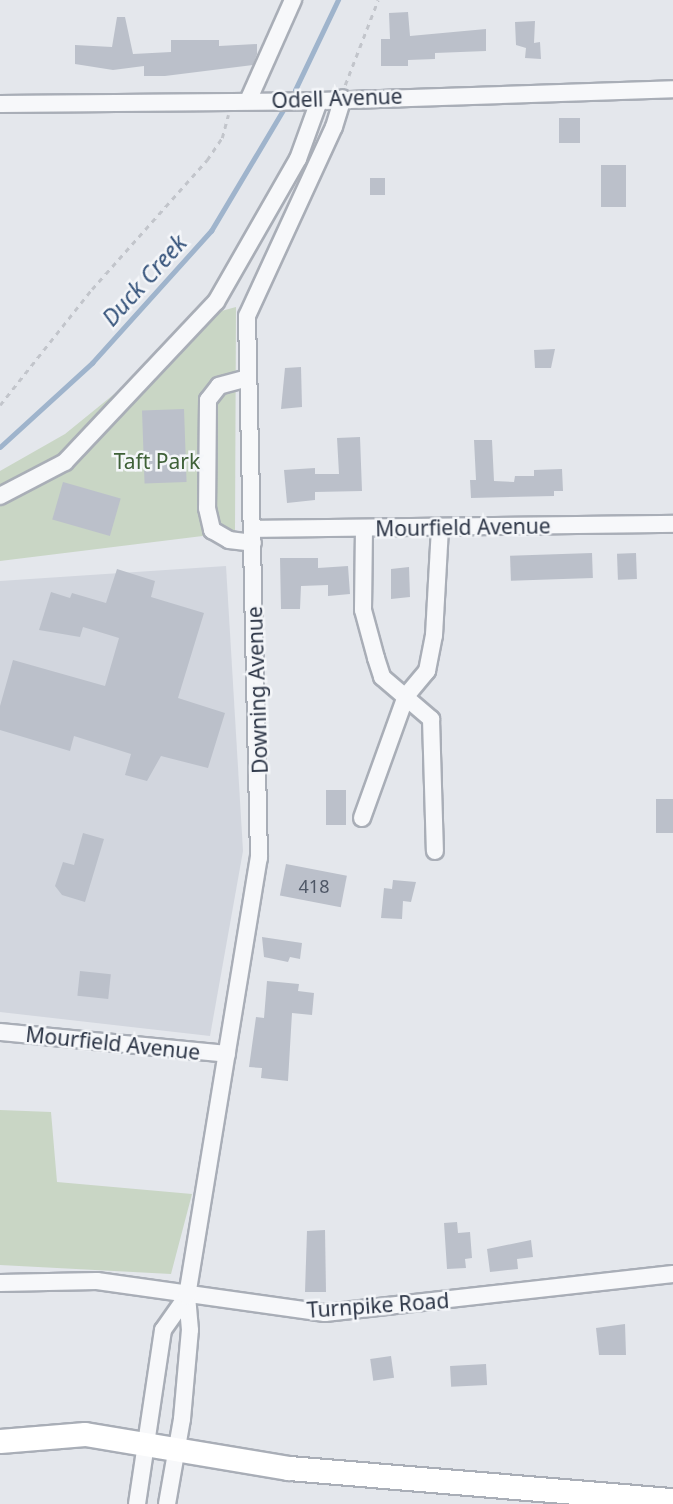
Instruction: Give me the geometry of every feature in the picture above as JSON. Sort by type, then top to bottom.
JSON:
[{"type":"highway","points":[[0,1441],[85,1434],[289,1468],[673,1500]]},
{"type":"street","points":[[248,101],[293,0]]},
{"type":"street","name":"Odell Avenue","points":[[0,104],[318,101],[673,89]]},
{"type":"street","name":"Downing Avenue","points":[[167,1504],[190,1329],[187,1296],[260,849],[248,378],[249,307],[334,127],[343,99]]},
{"type":"street","points":[[0,496],[65,462],[216,302],[298,159],[318,101]]},
{"type":"street","name":"Mourfield Avenue","points":[[248,378],[219,386],[208,400],[207,508],[212,530],[229,540],[364,528],[673,524]]},
{"type":"street","points":[[362,818],[406,696],[426,671],[434,635],[440,527]]},
{"type":"street","points":[[364,528],[363,610],[382,677],[431,719],[435,851]]},
{"type":"street","name":"Mourfield Avenue","points":[[0,1032],[227,1054]]},
{"type":"street","name":"Turnpike Road","points":[[0,1283],[97,1281],[187,1296],[325,1313],[673,1274]]},
{"type":"street","name":"Downing Avenue","points":[[137,1504],[148,1445],[163,1330],[187,1296]]},
{"type":"path","points":[[343,99],[351,62],[378,0]]},
{"type":"path","points":[[0,405],[100,279],[207,160],[222,138],[231,102]]},
{"type":"shaded area","points":[[226,566],[243,851],[210,1036],[0,1012],[0,581]]},
{"type":"green space","name":"Taft Park","points":[[236,307],[235,532],[0,561],[0,471],[65,434],[214,313]]},
{"type":"green space","points":[[0,1110],[51,1112],[57,1182],[192,1194],[171,1274],[0,1265]]},
{"type":"building","points":[[408,12],[410,36],[486,29],[486,51],[435,53],[435,59],[408,60],[408,66],[381,66],[381,39],[390,39],[389,13]]},
{"type":"building","points":[[117,17],[125,17],[133,54],[171,52],[171,40],[219,40],[219,46],[257,44],[257,54],[253,65],[165,76],[144,76],[144,66],[113,70],[75,64],[75,45],[112,47]]},
{"type":"building","points":[[535,21],[534,43],[540,42],[541,59],[525,58],[526,48],[516,45],[515,22]]},
{"type":"building","points":[[559,118],[580,118],[580,143],[559,143]]},
{"type":"building","points":[[601,165],[626,165],[626,207],[601,207]]},
{"type":"building","points":[[370,178],[385,178],[385,195],[370,195]]},
{"type":"building","points":[[555,349],[551,368],[535,368],[534,350]]},
{"type":"building","points":[[301,367],[302,407],[281,409],[285,368]]},
{"type":"building","points":[[184,409],[187,482],[145,483],[142,410]]},
{"type":"building","points":[[360,437],[362,491],[315,492],[315,500],[287,503],[284,470],[315,468],[315,474],[339,474],[337,438]]},
{"type":"building","points":[[474,440],[492,440],[494,481],[514,482],[515,476],[534,476],[534,470],[562,469],[563,491],[554,491],[554,496],[471,498],[470,480],[476,480]]},
{"type":"building","points":[[63,482],[121,499],[110,536],[52,519]]},
{"type":"building","points":[[592,553],[593,578],[511,581],[510,556]]},
{"type":"building","points":[[636,553],[637,579],[618,580],[617,554]]},
{"type":"building","points":[[280,558],[318,558],[318,568],[348,566],[350,594],[328,596],[328,585],[301,586],[300,609],[281,609]]},
{"type":"building","points":[[409,567],[410,597],[391,599],[391,569]]},
{"type":"building","points":[[117,569],[155,581],[151,597],[204,613],[178,698],[225,713],[208,768],[161,756],[147,781],[125,775],[131,754],[74,736],[70,751],[0,730],[0,706],[13,660],[105,686],[119,638],[83,627],[80,637],[39,630],[51,592],[70,598],[72,593],[106,603]]},
{"type":"building","points":[[326,790],[346,790],[346,825],[326,825]]},
{"type":"building","points":[[656,799],[673,799],[673,833],[656,833]]},
{"type":"building","points":[[83,833],[104,839],[85,902],[62,895],[55,886],[63,862],[74,865]]},
{"type":"building","points":[[286,864],[347,876],[341,907],[280,895]]},
{"type":"building","points":[[393,880],[416,882],[411,902],[403,901],[402,919],[381,918],[384,888],[392,889]]},
{"type":"building","points":[[262,937],[302,943],[300,959],[290,957],[288,962],[264,957]]},
{"type":"building","points":[[80,971],[111,974],[108,999],[77,996]]},
{"type":"building","points":[[267,981],[299,984],[298,991],[314,993],[312,1015],[292,1013],[288,1081],[261,1078],[262,1068],[249,1067],[256,1017],[264,1018]]},
{"type":"building","points":[[457,1222],[458,1233],[470,1232],[472,1258],[465,1259],[466,1268],[447,1269],[444,1223]]},
{"type":"building","points":[[325,1230],[326,1292],[305,1292],[307,1231]]},
{"type":"building","points":[[531,1240],[533,1257],[517,1259],[518,1269],[490,1272],[487,1249]]},
{"type":"building","points":[[625,1324],[626,1355],[599,1355],[596,1328]]},
{"type":"building","points":[[391,1356],[394,1378],[373,1381],[370,1359]]},
{"type":"building","points":[[486,1364],[487,1385],[451,1387],[450,1366]]},
{"type":"waterway","name":"Duck Creek","points":[[295,90],[338,0]]},
{"type":"waterway","name":"Duck Creek","points":[[0,447],[92,363],[211,231],[282,112]]}]
